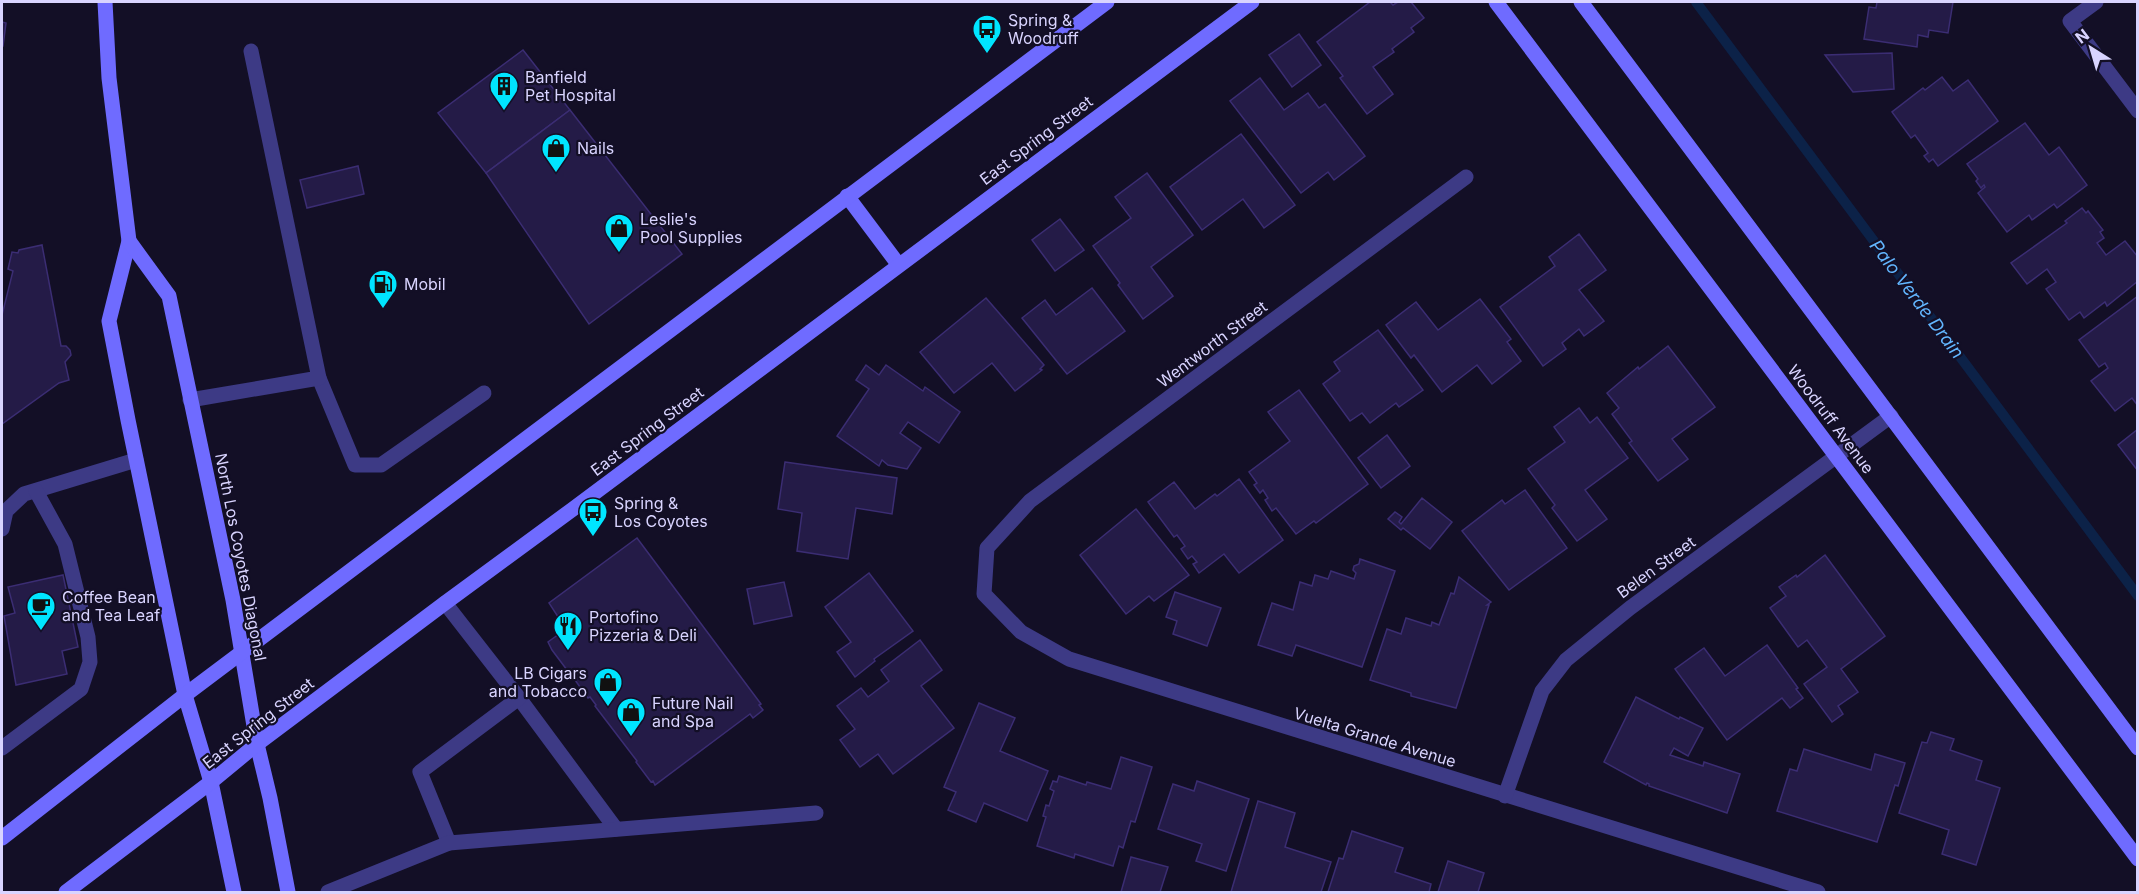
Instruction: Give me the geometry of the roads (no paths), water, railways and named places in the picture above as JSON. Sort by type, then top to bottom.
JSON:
[{"type":"main road","name":"North Los Coyotes Diagonal","points":[[105,2],[109,78],[129,242],[109,321],[185,695],[211,782],[234,892]]},
{"type":"main road","points":[[2,838],[185,695],[1107,2]]},
{"type":"main road","name":"East Spring Street","points":[[66,892],[444,603],[1252,2]]},
{"type":"main road","name":"Woodruff Avenue","points":[[1496,2],[2138,859]]},
{"type":"main road","points":[[1581,2],[2138,748]]},
{"type":"main road","points":[[847,196],[898,264]]},
{"type":"main road","name":"North Los Coyotes Diagonal","points":[[129,242],[169,296],[233,600],[257,744],[288,892]]},
{"type":"street","points":[[2096,2],[2070,21],[2138,111]]},
{"type":"street","points":[[251,51],[319,378],[355,465],[381,465],[484,393]]},
{"type":"street","name":"Wentworth Street","points":[[987,548],[1030,501],[1466,177]]},
{"type":"street","points":[[190,400],[319,378]]},
{"type":"street","name":"Belen Street","points":[[1505,796],[1542,691],[1566,660],[1630,608],[1891,416]]},
{"type":"street","points":[[2,529],[6,511],[24,494],[136,460]]},
{"type":"street","points":[[2,748],[81,689],[90,662],[88,638],[65,544],[36,491]]},
{"type":"street","name":"Vuelta Grande Avenue","points":[[987,548],[984,594],[1021,632],[1069,659],[1818,892]]},
{"type":"street","points":[[444,603],[519,698],[616,829]]},
{"type":"street","points":[[449,843],[420,772],[519,698]]},
{"type":"street","points":[[328,892],[449,843],[816,813]]},
{"type":"waterway","name":"Palo Verde Drain","points":[[1696,2],[2138,596]]},
{"type":"place","name":"Spring & Woodruff","points":[[987,54]]},
{"type":"place","name":"Banfield Pet Hospital","points":[[504,112]]},
{"type":"place","name":"Nails","points":[[556,174]]},
{"type":"place","name":"Leslie's Pool Supplies","points":[[619,254]]},
{"type":"place","name":"Mobil","points":[[383,310]]},
{"type":"place","name":"Spring & Los Coyotes","points":[[593,538]]},
{"type":"place","name":"Coffee Bean and Tea Leaf","points":[[41,632]]},
{"type":"place","name":"Portofino Pizzeria & Deli","points":[[568,652]]},
{"type":"place","name":"LB Cigars and Tobacco","points":[[608,708]]},
{"type":"place","name":"Future Nail and Spa","points":[[631,738]]}]
